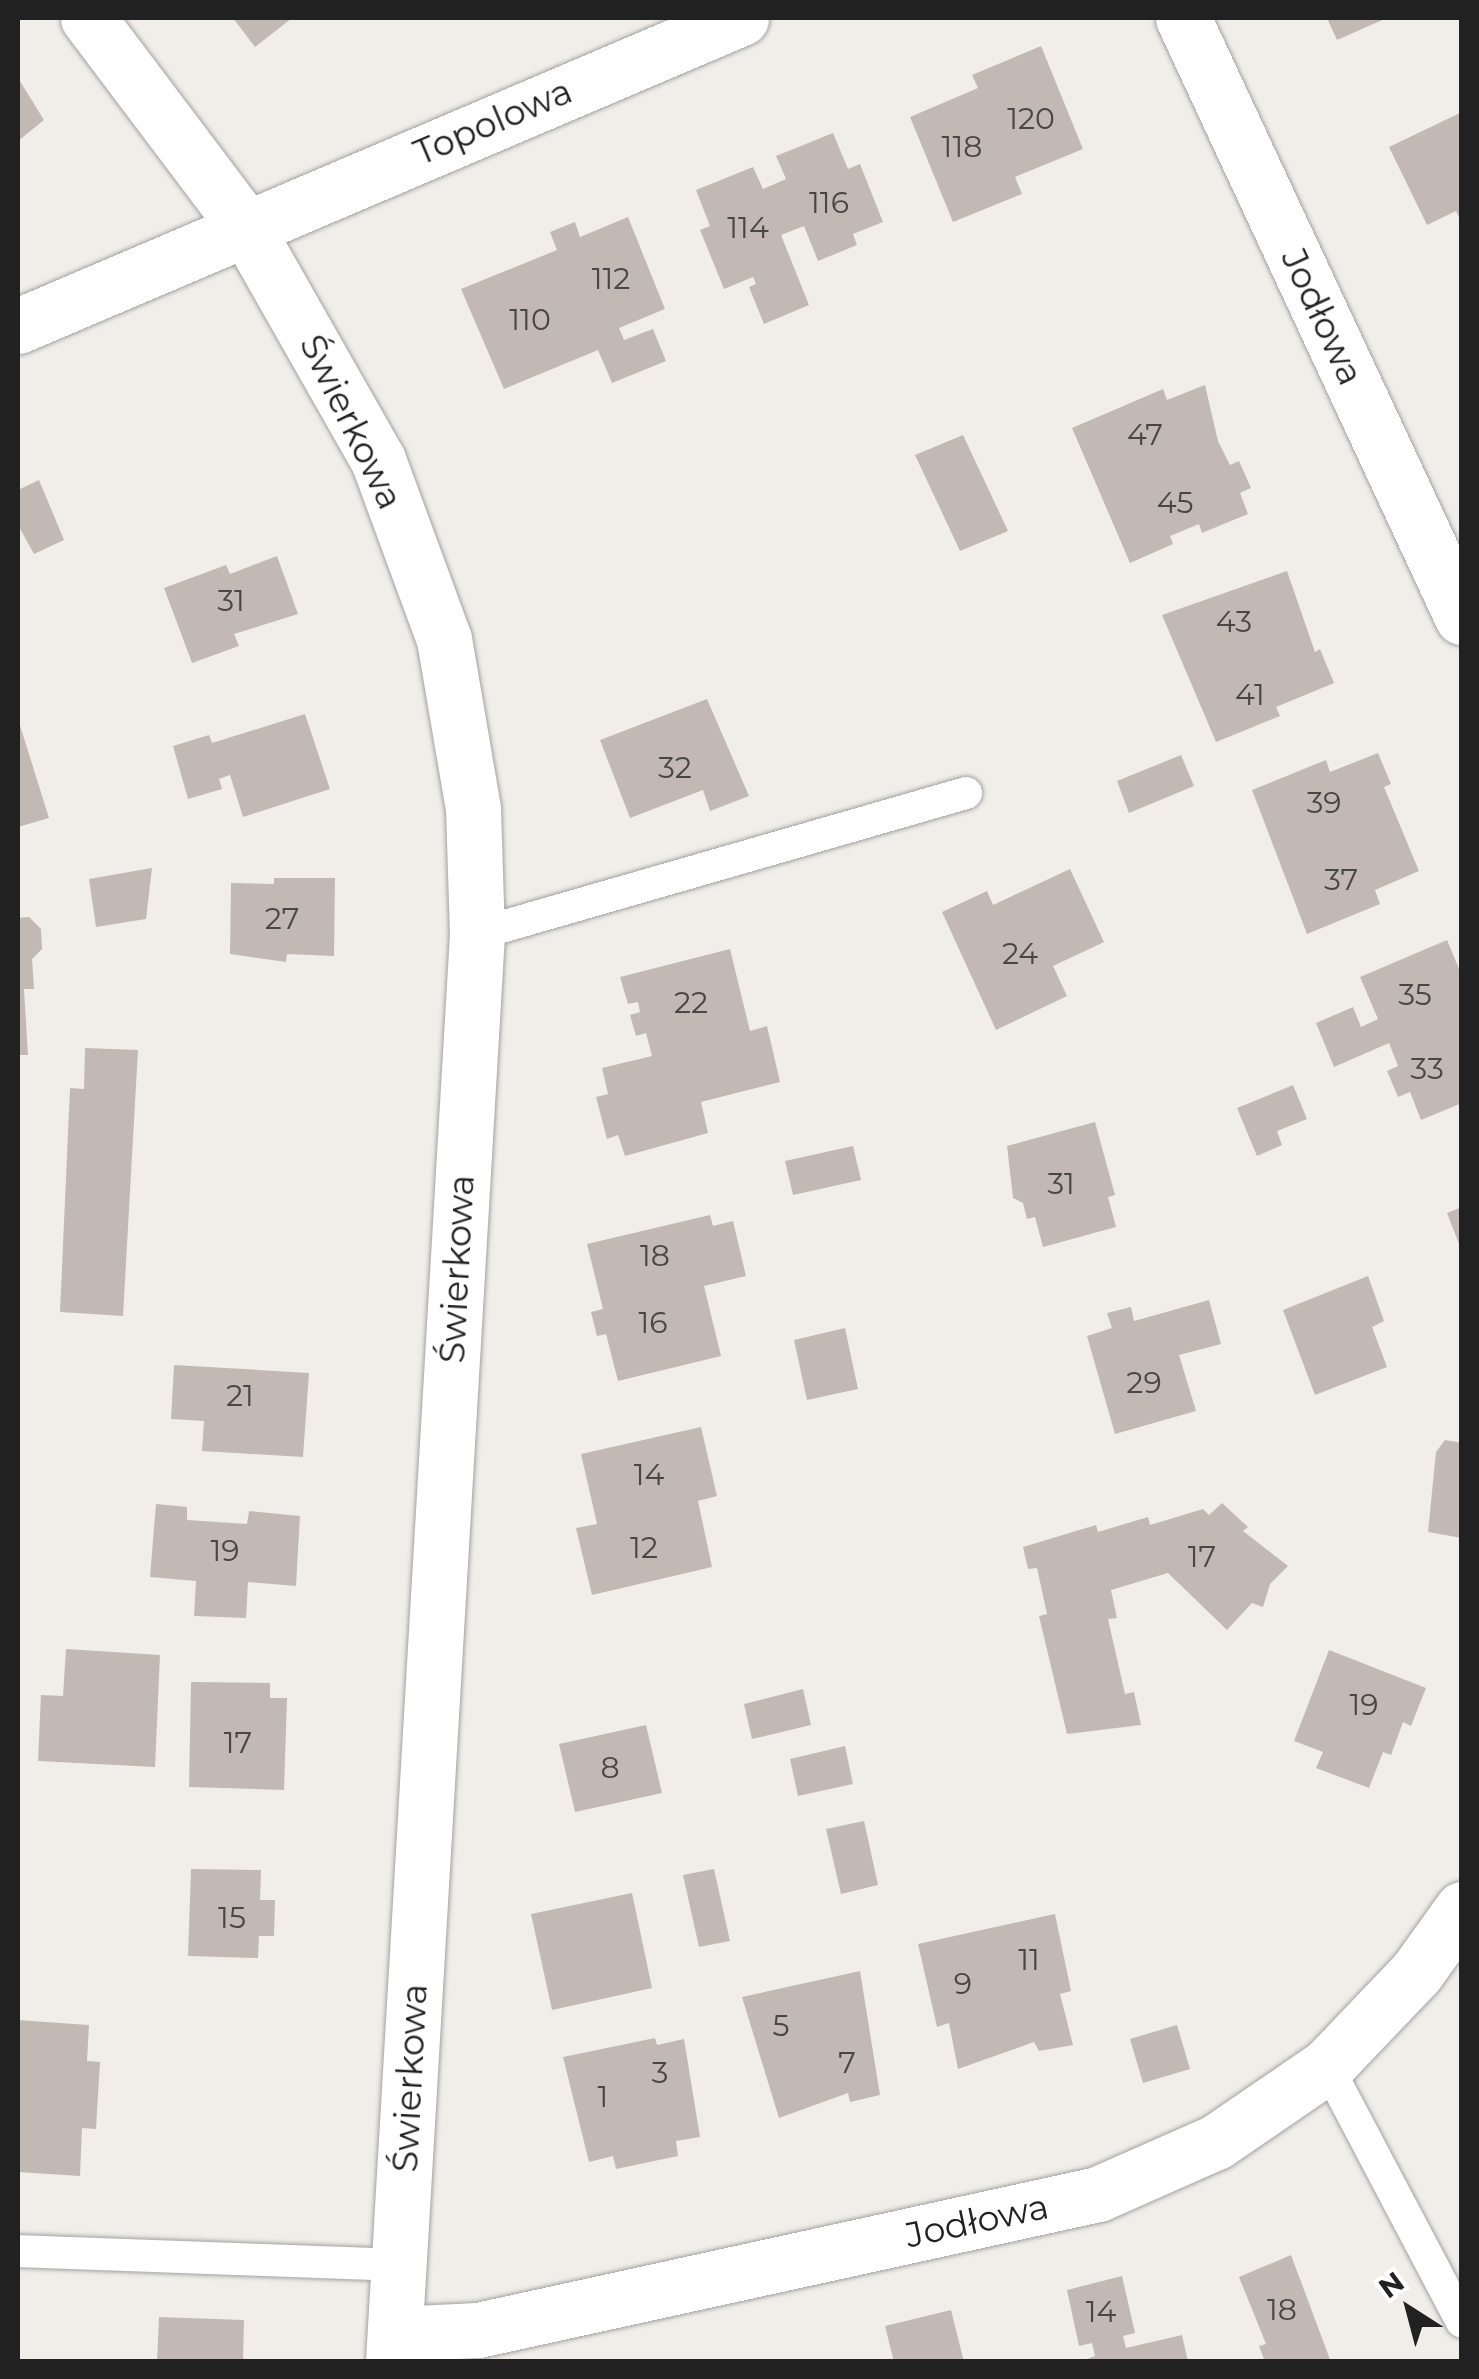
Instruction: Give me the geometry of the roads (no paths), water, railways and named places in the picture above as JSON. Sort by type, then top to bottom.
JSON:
[{"type":"street","points":[[88,18],[245,226]]},
{"type":"street","name":"Topolowa","points":[[18,326],[245,226],[741,18]]},
{"type":"street","name":"Jodłowa","points":[[1183,18],[1462,617]]},
{"type":"street","name":"Świerkowa","points":[[245,226],[378,460],[444,640],[474,808],[477,934],[394,2348]]},
{"type":"street","name":"Jodłowa","points":[[394,2348],[1098,2194],[1216,2142],[1326,2066],[1416,1974],[1462,1910]]},
{"type":"lane","points":[[477,934],[966,793]]},
{"type":"lane","points":[[1326,2066],[1462,2322]]},
{"type":"lane","points":[[18,2251],[400,2265]]}]
